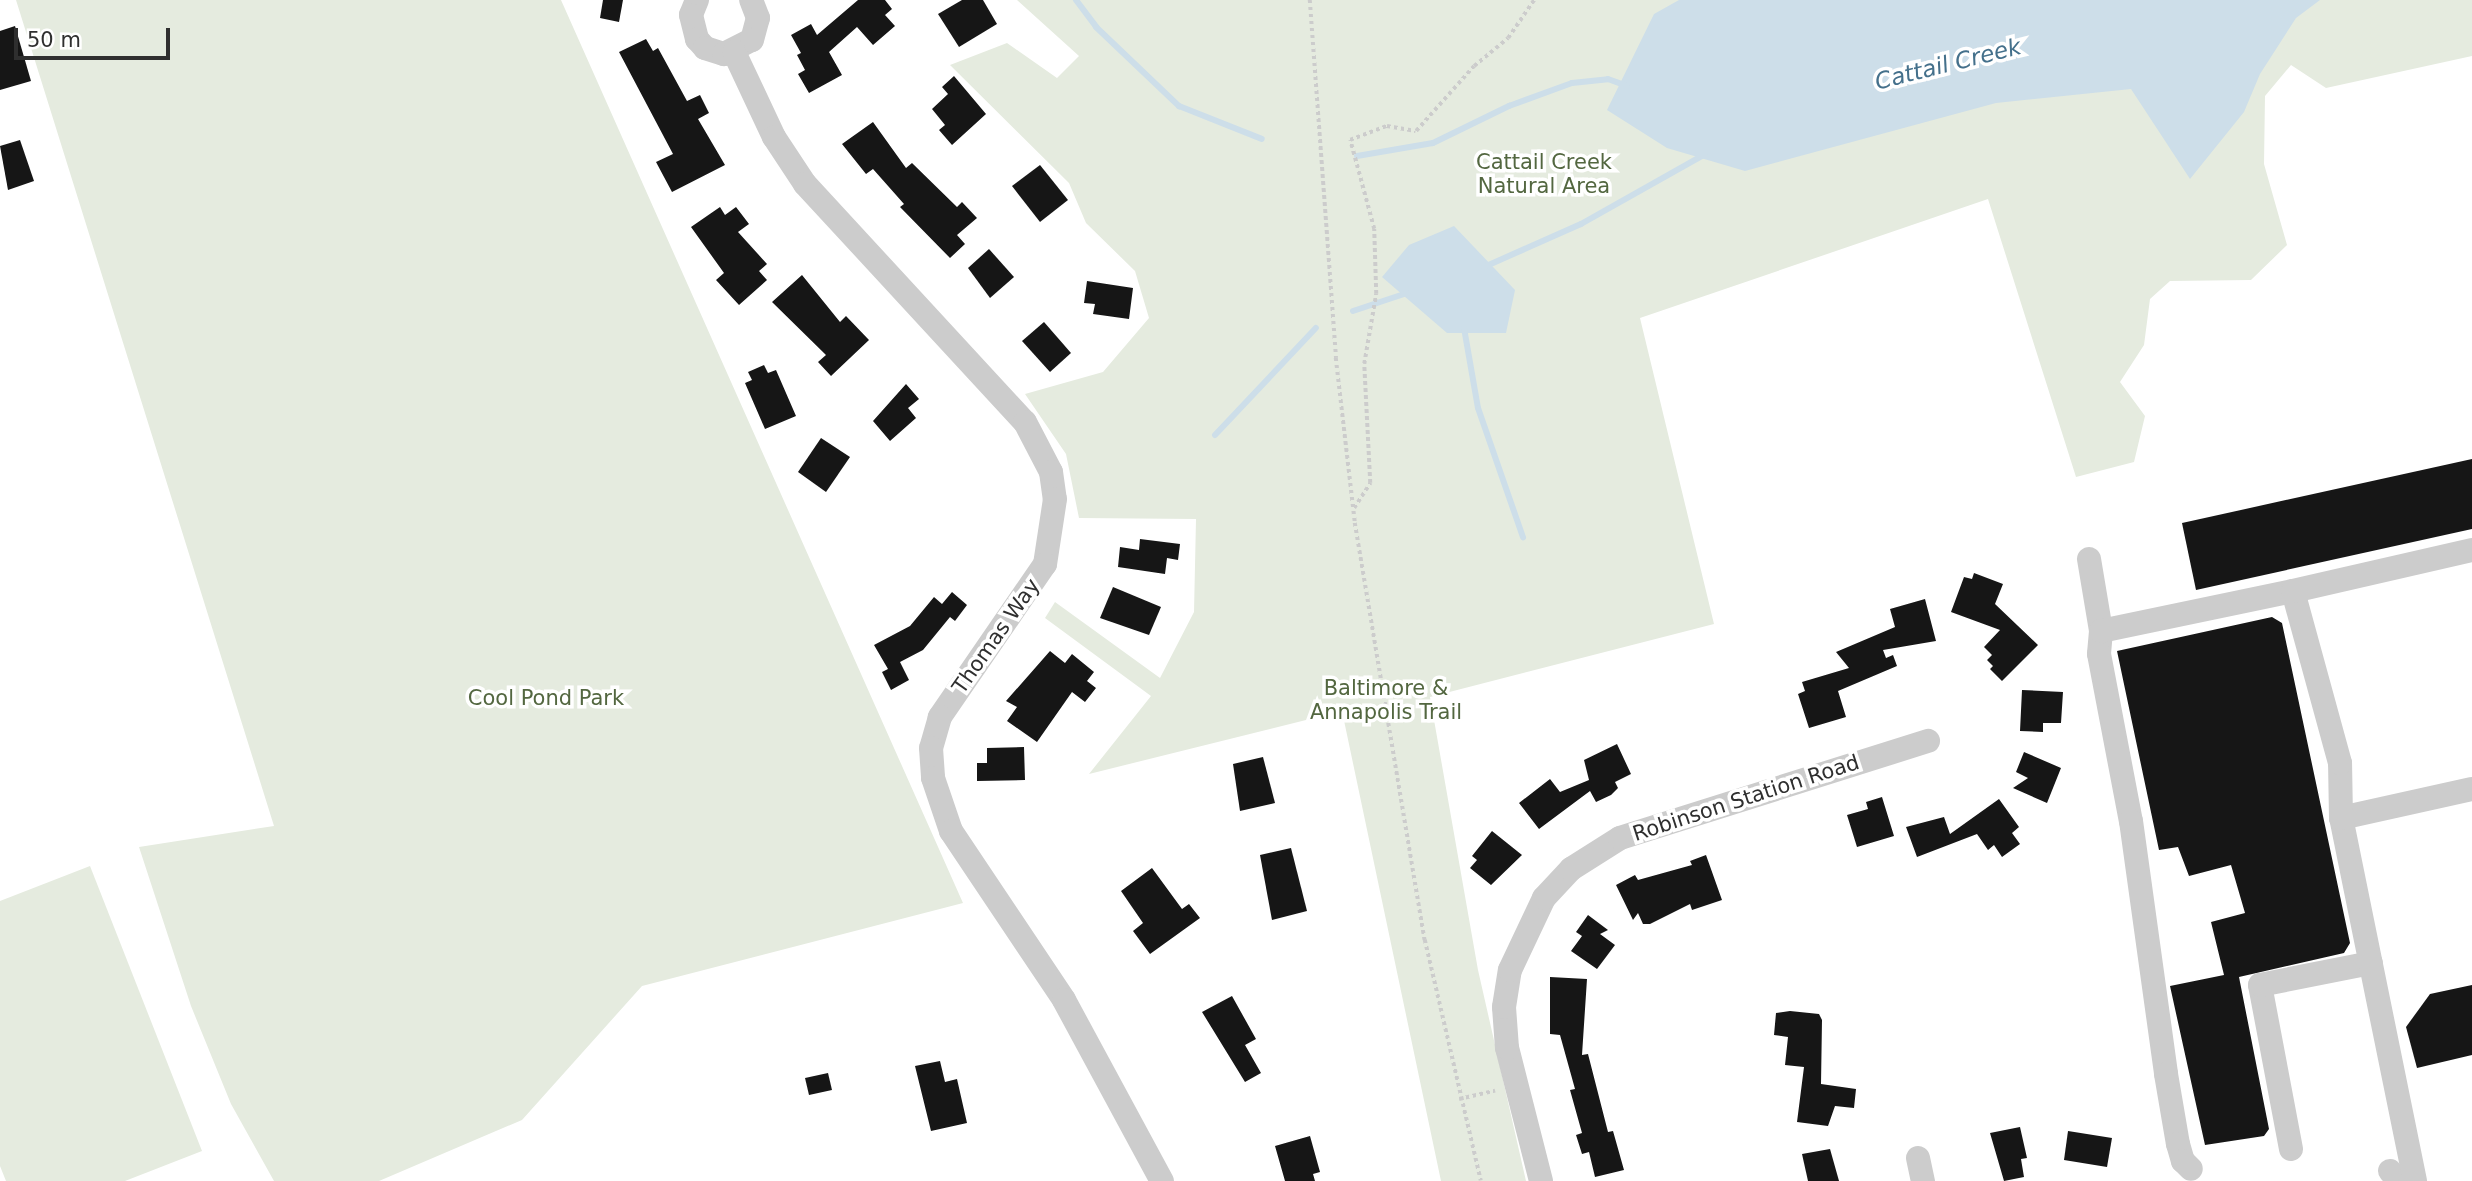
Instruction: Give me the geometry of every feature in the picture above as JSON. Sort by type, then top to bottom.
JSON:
[{"type":"street","points":[[697,0],[691,15],[696,39],[714,52],[734,52],[752,40],[757,29],[751,0]]},
{"type":"street","name":"Thomas Way","points":[[734,52],[774,137],[806,184],[1025,422],[1051,472],[1055,499],[1045,564],[940,717],[931,748],[933,778],[951,831],[1064,1000],[1162,1181]]},
{"type":"street","points":[[2101,631],[2293,592],[2472,550]]},
{"type":"street","points":[[2089,559],[2101,631],[2099,654],[2131,821],[2165,1074],[2178,1144],[2183,1161],[2191,1169]]},
{"type":"street","points":[[2293,592],[2340,763],[2341,818],[2415,1181]]},
{"type":"street","name":"Robinson Station Road","points":[[1541,1181],[1516,1086],[1504,1007],[1510,970],[1544,898],[1571,869],[1593,852],[1652,825],[1928,741]]},
{"type":"street","points":[[2341,818],[2472,789]]},
{"type":"street","points":[[2291,1149],[2260,985],[2371,963]]},
{"type":"path","points":[[1310,0],[1335,344],[1353,509],[1393,772],[1459,1099],[1481,1181]]},
{"type":"path","points":[[1353,509],[1370,483],[1364,364],[1376,294],[1374,229],[1350,140],[1387,126],[1416,131],[1474,66],[1508,38],[1534,0]]},
{"type":"path","points":[[1459,1099],[1516,1086]]},
{"type":"green space","name":"Cool Pond Park","points":[[16,0],[561,0],[963,903],[642,986],[522,1120],[379,1181],[274,1181],[231,1104],[191,1006],[139,847],[274,826]]},
{"type":"green space","points":[[1017,0],[2472,0],[2472,56],[2326,88],[2291,65],[2265,96],[2264,164],[2287,245],[2251,280],[2170,281],[2150,299],[2144,345],[2120,382],[2145,416],[2134,462],[2076,477],[1988,199],[1640,318],[1714,624],[1430,697],[1478,970],[1526,1181],[1441,1181],[1342,711],[1089,774],[1151,696],[1045,618],[1055,602],[1160,678],[1194,612],[1196,519],[1079,518],[1066,454],[1025,394],[1103,372],[1149,318],[1135,271],[1086,223],[1069,183],[950,65],[1007,43],[1057,78],[1079,56]]},
{"type":"green space","points":[[90,866],[202,1151],[125,1181],[6,1181],[0,1166],[0,901]]},
{"type":"water","points":[[1679,0],[2320,0],[2296,18],[2260,74],[2244,112],[2190,179],[2131,89],[1996,103],[1745,171],[1667,148],[1607,110],[1654,14]]},
{"type":"water","points":[[1454,226],[1515,290],[1506,333],[1447,333],[1382,277],[1409,245]]},
{"type":"building","points":[[603,0],[623,0],[619,22],[600,18]]},
{"type":"building","points":[[858,0],[885,0],[892,9],[885,15],[895,26],[873,45],[857,27],[829,52],[842,75],[809,93],[798,74],[805,70],[797,55],[801,53],[791,35],[811,24],[817,35]]},
{"type":"building","points":[[962,0],[983,0],[997,24],[959,47],[938,14]]},
{"type":"building","points":[[15,26],[31,81],[0,90],[0,31]]},
{"type":"building","points":[[646,39],[653,51],[658,48],[687,101],[700,95],[709,113],[698,119],[725,165],[672,192],[656,162],[673,154],[619,52]]},
{"type":"building","points":[[954,76],[986,114],[952,145],[939,130],[945,125],[932,109],[948,94],[942,87]]},
{"type":"building","points":[[873,122],[906,168],[912,163],[957,207],[962,202],[977,218],[957,235],[965,244],[950,258],[900,207],[904,204],[873,169],[866,174],[842,144]]},
{"type":"building","points":[[20,140],[34,181],[8,190],[0,146]]},
{"type":"building","points":[[1040,165],[1068,200],[1040,222],[1012,186]]},
{"type":"building","points":[[720,207],[725,215],[736,207],[749,224],[738,232],[767,264],[759,271],[767,280],[739,305],[716,280],[724,273],[691,227]]},
{"type":"building","points":[[989,249],[1014,277],[990,298],[968,268]]},
{"type":"building","points":[[802,275],[840,322],[846,316],[869,340],[831,376],[818,362],[826,355],[772,302]]},
{"type":"building","points":[[1087,281],[1133,288],[1129,319],[1093,314],[1095,304],[1084,303]]},
{"type":"building","points":[[1044,322],[1071,353],[1050,372],[1022,341]]},
{"type":"building","points":[[764,365],[768,373],[776,370],[796,416],[765,429],[745,383],[752,380],[748,372]]},
{"type":"building","points":[[906,384],[919,399],[908,408],[916,418],[890,441],[873,421]]},
{"type":"building","points":[[821,438],[850,457],[826,492],[798,472]]},
{"type":"building","points":[[2472,459],[2472,529],[2196,590],[2182,523]]},
{"type":"building","points":[[1140,539],[1180,544],[1178,560],[1167,558],[1165,574],[1118,567],[1120,547],[1139,550]]},
{"type":"building","points":[[1974,573],[2003,584],[1995,604],[2038,645],[2002,681],[1990,669],[1993,666],[1987,660],[1992,655],[1984,647],[2000,630],[1951,612],[1964,577],[1972,579]]},
{"type":"building","points":[[1113,587],[1161,607],[1149,635],[1100,618]]},
{"type":"building","points":[[952,592],[967,605],[955,621],[950,617],[923,650],[900,662],[909,680],[891,690],[882,672],[888,669],[874,645],[910,626],[934,597],[942,604]]},
{"type":"building","points":[[1925,599],[1936,641],[1883,650],[1886,658],[1893,655],[1897,666],[1838,691],[1846,717],[1809,728],[1798,694],[1805,691],[1802,682],[1849,668],[1836,652],[1895,627],[1890,609]]},
{"type":"building","points":[[2272,617],[2282,623],[2350,943],[2344,953],[2239,977],[2269,1129],[2264,1136],[2205,1145],[2170,986],[2224,975],[2211,922],[2245,913],[2231,865],[2189,876],[2178,847],[2159,850],[2117,651]]},
{"type":"building","points":[[1050,651],[1065,663],[1072,654],[1094,672],[1087,681],[1096,688],[1085,702],[1072,692],[1037,742],[1007,721],[1017,707],[1006,701]]},
{"type":"building","points":[[2022,690],[2063,692],[2061,723],[2043,723],[2043,732],[2020,731]]},
{"type":"building","points":[[1617,744],[1631,774],[1615,782],[1618,788],[1611,795],[1596,802],[1590,791],[1539,829],[1519,803],[1550,779],[1560,792],[1589,780],[1584,760]]},
{"type":"building","points":[[1024,747],[1025,780],[977,781],[977,763],[987,763],[987,748]]},
{"type":"building","points":[[2024,752],[2061,768],[2047,803],[2013,788],[2028,778],[2016,772]]},
{"type":"building","points":[[1263,757],[1275,803],[1240,811],[1233,764]]},
{"type":"building","points":[[1882,797],[1894,836],[1857,847],[1847,815],[1868,809],[1866,802]]},
{"type":"building","points":[[1999,799],[2019,827],[2012,833],[2020,844],[2002,857],[1994,845],[1988,850],[1977,834],[1917,857],[1906,827],[1944,817],[1950,834]]},
{"type":"building","points":[[1492,831],[1522,855],[1491,885],[1470,868],[1477,860],[1472,856]]},
{"type":"building","points":[[1291,848],[1307,911],[1272,920],[1260,855]]},
{"type":"building","points":[[1706,855],[1722,900],[1692,910],[1690,904],[1650,924],[1643,924],[1638,913],[1633,920],[1616,885],[1635,875],[1638,880],[1692,865],[1690,861]]},
{"type":"building","points":[[1152,868],[1182,909],[1189,904],[1200,918],[1150,954],[1133,931],[1143,923],[1121,891]]},
{"type":"building","points":[[1588,915],[1608,930],[1600,934],[1615,945],[1597,969],[1571,951],[1582,936],[1576,932]]},
{"type":"building","points":[[1550,977],[1587,979],[1582,1055],[1588,1054],[1608,1132],[1613,1131],[1624,1170],[1595,1177],[1589,1152],[1582,1154],[1576,1135],[1582,1133],[1570,1090],[1575,1089],[1560,1035],[1550,1034]]},
{"type":"building","points":[[2472,985],[2472,1055],[2417,1068],[2406,1027],[2430,994]]},
{"type":"building","points":[[1232,996],[1256,1039],[1245,1045],[1261,1073],[1245,1082],[1202,1012]]},
{"type":"building","points":[[1790,1011],[1819,1014],[1822,1020],[1821,1084],[1856,1089],[1854,1108],[1835,1106],[1828,1126],[1797,1122],[1804,1067],[1785,1065],[1788,1037],[1774,1035],[1776,1013]]},
{"type":"building","points":[[940,1061],[945,1082],[957,1079],[967,1123],[931,1131],[915,1066]]},
{"type":"building","points":[[828,1073],[832,1090],[809,1095],[805,1078]]},
{"type":"building","points":[[2020,1127],[2027,1158],[2021,1159],[2024,1177],[2004,1181],[1990,1133]]},
{"type":"building","points":[[2068,1131],[2112,1138],[2107,1167],[2064,1160]]},
{"type":"building","points":[[1310,1136],[1320,1172],[1313,1174],[1315,1181],[1285,1181],[1275,1146]]},
{"type":"building","points":[[1830,1149],[1839,1181],[1808,1181],[1802,1154]]},
{"type":"waterway","name":"Cattail Creek","points":[[1076,0],[1096,27],[1179,106],[1262,139]]},
{"type":"waterway","name":"Cattail Creek","points":[[1357,156],[1433,143],[1509,106],[1572,83],[1608,79],[1627,86]]},
{"type":"waterway","name":"Cattail Creek","points":[[1484,267],[1581,224],[1705,154]]},
{"type":"waterway","name":"Cattail Creek","points":[[1353,311],[1407,293]]},
{"type":"waterway","name":"Cattail Creek","points":[[1215,435],[1316,328]]},
{"type":"waterway","points":[[1464,328],[1478,408],[1523,537]]},
{"type":"park label","name":"Cattail Creek Natural Area","points":[[1544,174]]},
{"type":"park label","name":"Baltimore & Annapolis Trail","points":[[1386,700]]}]
